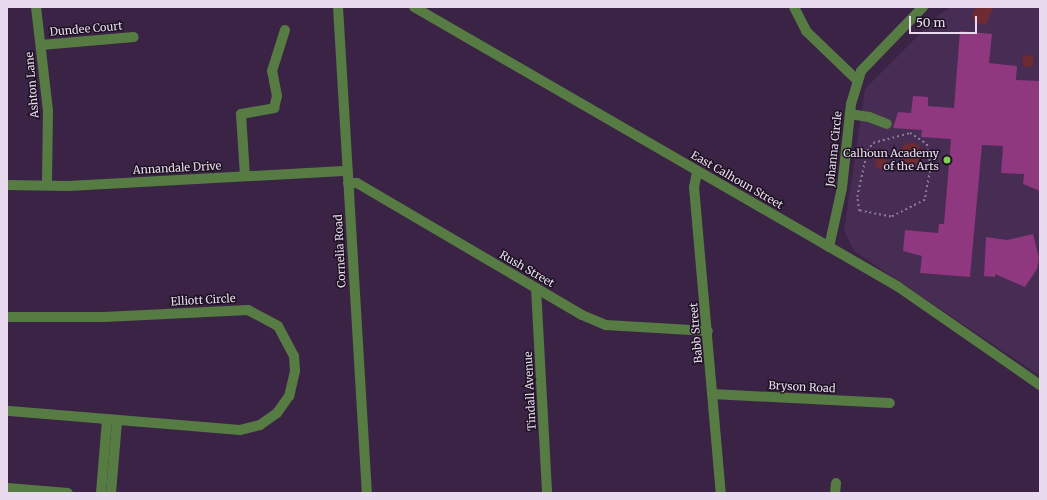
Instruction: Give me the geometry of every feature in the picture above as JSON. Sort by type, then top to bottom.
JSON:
[{"type":"street","name":"Ashton Lane","points":[[36,7],[48,110],[47,185]]},
{"type":"street","name":"Cornelia Road","points":[[338,7],[367,493]]},
{"type":"street","name":"East Calhoun Street","points":[[414,7],[697,172],[897,286],[1040,386]]},
{"type":"street","points":[[794,7],[806,31],[858,81]]},
{"type":"street","name":"Johanna Circle","points":[[829,247],[842,188],[850,114],[861,71],[923,7]]},
{"type":"street","points":[[245,176],[240,114],[274,108],[277,96],[272,71],[285,30]]},
{"type":"street","name":"Dundee Court","points":[[41,45],[134,37]]},
{"type":"street","points":[[850,114],[869,116],[887,124]]},
{"type":"street","name":"Annandale Drive","points":[[7,185],[47,185],[348,171]]},
{"type":"street","name":"Babb Street","points":[[697,172],[694,187],[708,331],[721,493]]},
{"type":"street","name":"Rush Street","points":[[348,182],[357,183],[582,315],[606,325],[708,331]]},
{"type":"street","name":"Tindall Avenue","points":[[536,288],[547,493]]},
{"type":"street","name":"Elliott Circle","points":[[7,317],[104,317],[248,310],[278,326],[289,344],[295,371],[289,396],[277,413],[260,425],[230,430],[7,411]]},
{"type":"street","name":"Bryson Road","points":[[712,394],[890,404]]},
{"type":"street","points":[[101,493],[112,420]]},
{"type":"street","points":[[111,493],[112,420]]},
{"type":"street","points":[[7,488],[68,493]]},
{"type":"path","points":[[901,135],[917,136],[928,144],[931,166],[925,200],[891,216],[867,215],[859,210],[857,197],[867,151],[873,143],[901,135]]},
{"type":"shaded area","name":"Calhoun Academy of the Arts","points":[[952,7],[1040,7],[1040,376],[854,251],[844,231],[865,89],[941,13]]},
{"type":"shaded area","points":[[978,7],[993,7],[986,25],[974,22],[972,13]]},
{"type":"shaded area","points":[[1028,55],[1032,57],[1034,61],[1032,65],[1028,67],[1024,65],[1022,61],[1024,57]]},
{"type":"shaded area","points":[[911,143],[919,146],[922,154],[919,162],[911,165],[903,162],[900,154],[903,146]]},
{"type":"shaded area","points":[[881,157],[885,159],[887,163],[885,167],[881,169],[877,167],[875,163],[877,159]]},
{"type":"building","points":[[960,31],[992,34],[989,63],[1017,66],[1016,80],[1040,81],[1040,191],[1023,184],[1024,174],[1001,173],[1003,146],[982,145],[970,277],[920,273],[922,256],[903,251],[905,230],[938,233],[939,224],[944,224],[951,139],[921,137],[922,130],[893,128],[898,112],[911,113],[913,96],[928,97],[928,106],[954,108]]},
{"type":"building","points":[[1033,234],[1039,258],[1037,269],[1025,287],[995,274],[995,277],[984,276],[986,237],[1007,240]]},
{"type":"place","name":"Calhoun Academy of the Arts","points":[[947,160]]}]
